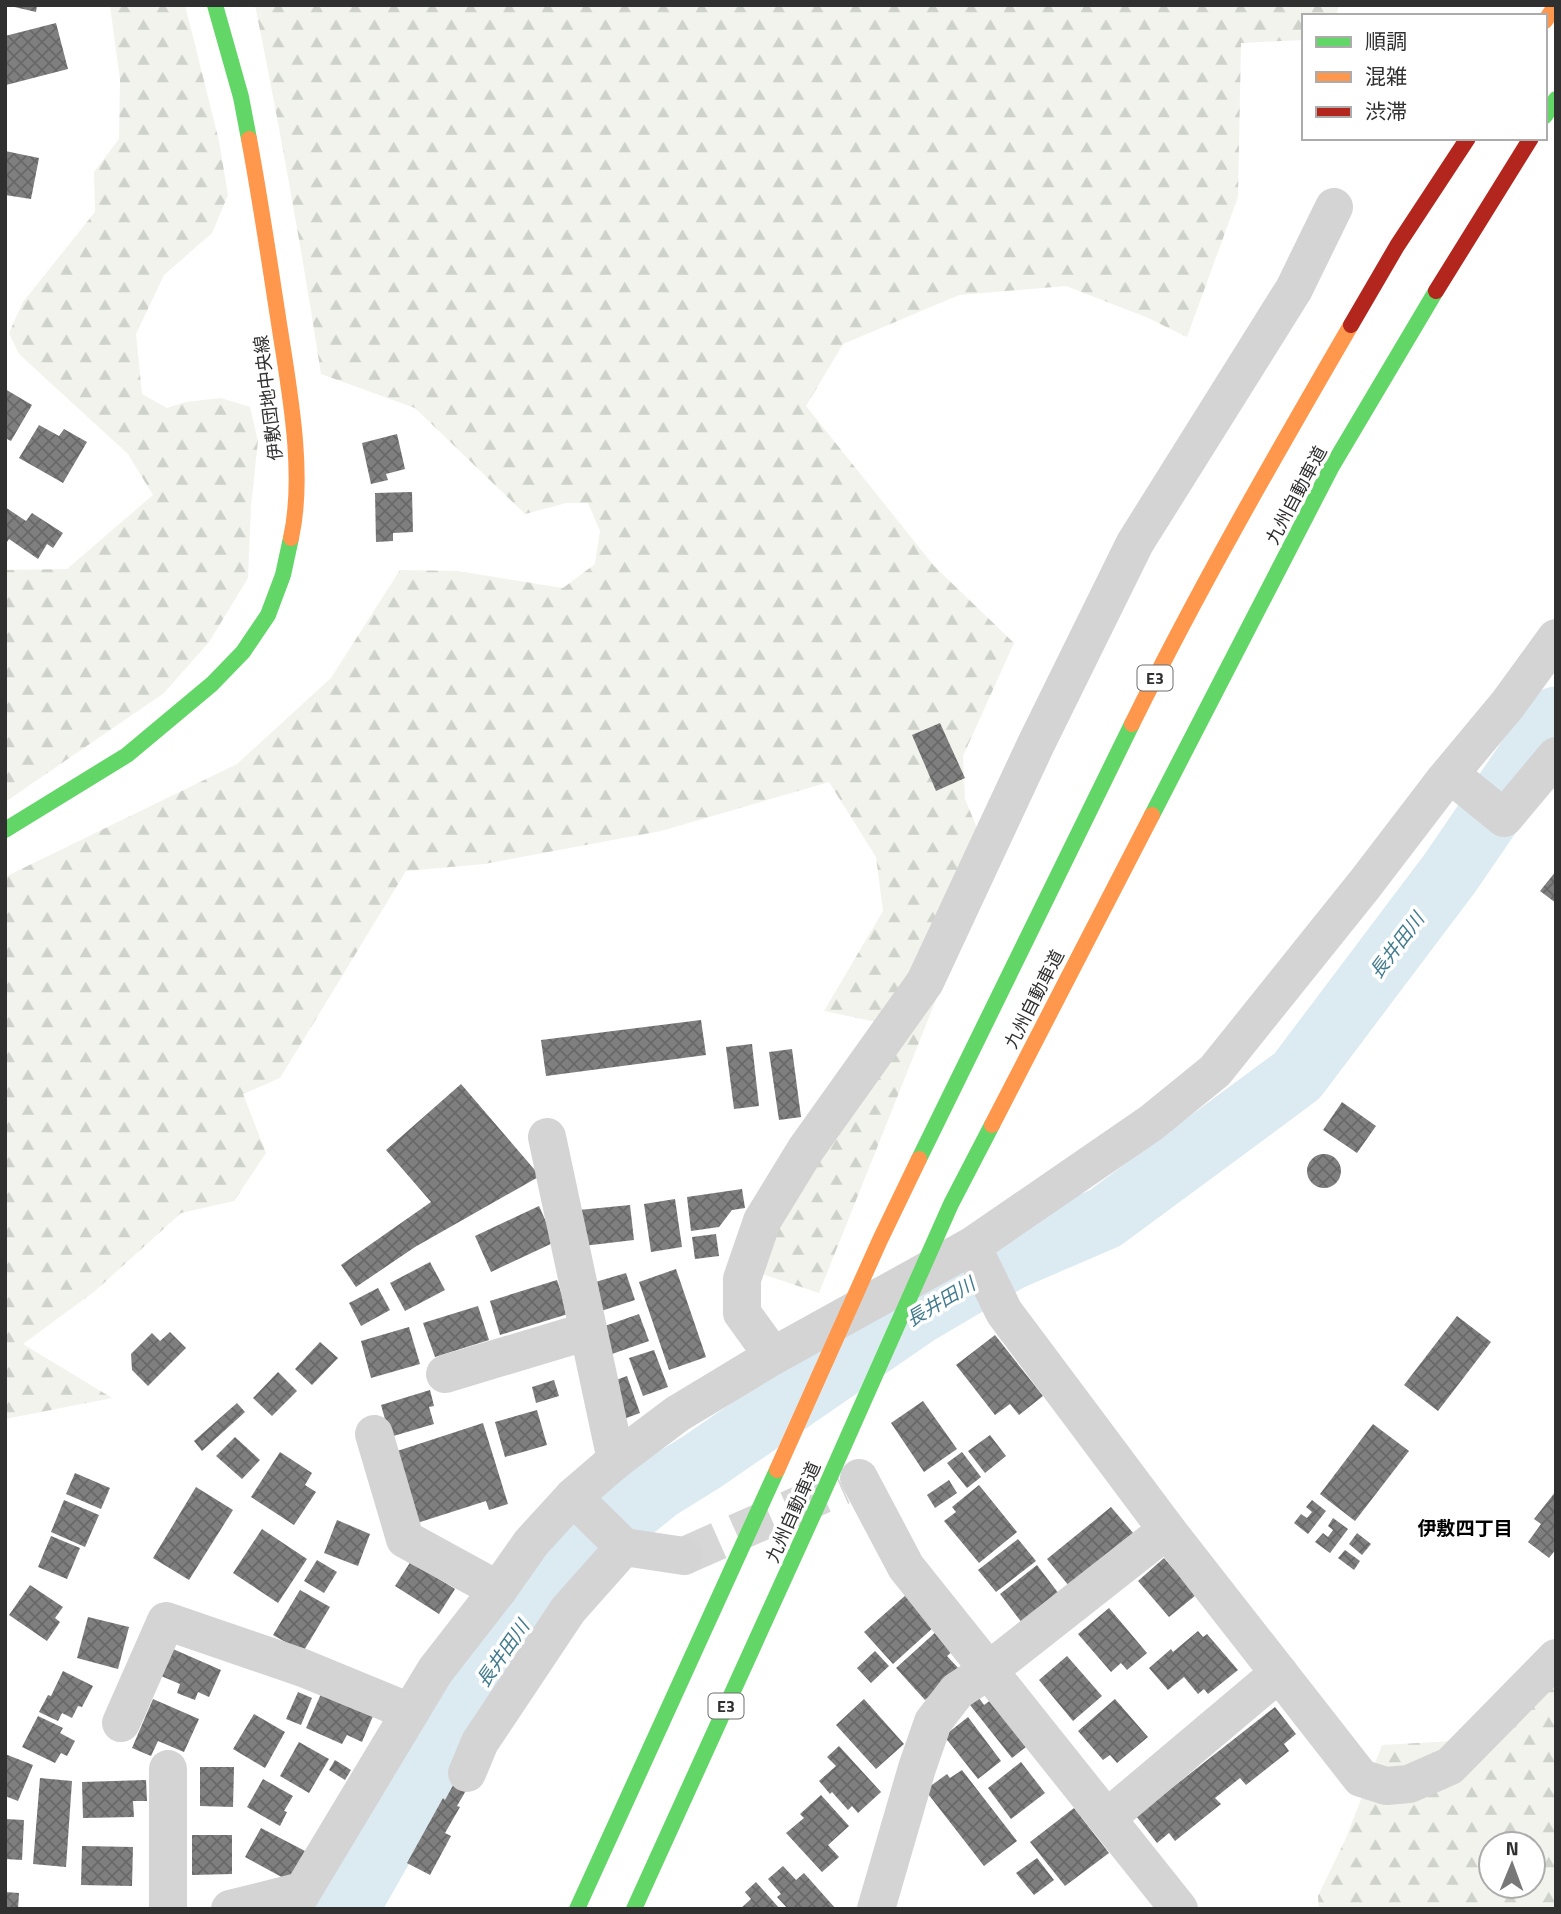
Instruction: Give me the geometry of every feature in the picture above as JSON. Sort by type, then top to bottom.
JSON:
[{"type":"main road","name":"伊敷団地中央線","points":[[5,830],[127,755],[212,684],[243,652],[268,615],[283,575],[295,521],[296,455],[290,403],[259,192],[241,97],[215,5]]},
{"type":"main road","name":"九州自動車道","points":[[577,1909],[880,1240],[1158,671],[1285,438],[1397,246],[1467,140]]},
{"type":"main road","name":"九州自動車道","points":[[634,1909],[951,1204],[1331,468],[1444,276],[1530,140]]},
{"type":"street","points":[[774,1356],[743,1312],[742,1279],[762,1221],[806,1149],[925,982],[1036,744],[1135,543],[1294,289],[1334,207]]},
{"type":"street","points":[[230,1909],[297,1900],[435,1671],[531,1543],[573,1497],[677,1415],[774,1356],[976,1255],[1151,1123],[1215,1070],[1508,704],[1556,638]]},
{"type":"street","points":[[1450,774],[1504,818],[1556,756]]},
{"type":"street","points":[[547,1137],[616,1461]]},
{"type":"street","points":[[976,1255],[1004,1312],[1167,1530],[1361,1778],[1386,1786],[1409,1783],[1450,1766],[1556,1658]]},
{"type":"street","points":[[445,1374],[589,1331]]},
{"type":"street","points":[[374,1434],[405,1539],[498,1590]]},
{"type":"street","points":[[859,1478],[906,1567],[1179,1909]]},
{"type":"street","points":[[573,1497],[624,1547],[684,1556]]},
{"type":"street","points":[[876,1909],[933,1722],[957,1691],[989,1670],[1167,1530]]},
{"type":"street","points":[[467,1773],[480,1742],[568,1610],[624,1547]]},
{"type":"street","points":[[121,1723],[166,1621],[303,1668],[410,1712]]},
{"type":"street","points":[[1107,1818],[1279,1673]]},
{"type":"street","points":[[167,1909],[168,1769]]},
{"type":"green space","points":[[110,5],[185,5],[219,141],[228,195],[212,233],[164,275],[136,334],[142,394],[167,408],[186,402],[221,398],[250,407],[258,441],[251,505],[248,578],[209,642],[164,693],[5,802],[5,570],[67,569],[153,495],[128,454],[19,354],[9,333],[23,302],[95,212],[94,172],[119,139],[120,80]]},
{"type":"green space","points":[[255,5],[1339,5],[1337,14],[1302,14],[1302,40],[1241,43],[1238,197],[1187,337],[1146,317],[1066,286],[959,295],[843,344],[806,406],[934,566],[1014,643],[963,756],[965,799],[991,862],[819,1293],[744,1268],[881,1023],[824,1011],[883,911],[876,857],[829,782],[661,831],[484,864],[406,871],[280,1078],[243,1094],[266,1153],[234,1201],[181,1213],[95,1291],[23,1344],[112,1398],[5,1419],[5,877],[237,764],[331,678],[400,570],[457,571],[563,588],[595,564],[600,531],[588,503],[566,503],[525,514],[415,408],[321,374]]},
{"type":"green space","points":[[1556,1682],[1556,1909],[1319,1909],[1318,1896],[1346,1838],[1382,1745],[1471,1740]]},
{"type":"building","points":[[6,5],[37,5],[36,12]]},
{"type":"building","points":[[56,23],[68,69],[6,85],[5,36]]},
{"type":"building","points":[[5,151],[39,158],[31,199],[5,195]]},
{"type":"building","points":[[5,389],[32,405],[11,441],[7,439],[5,443]]},
{"type":"building","points":[[39,425],[59,436],[64,429],[87,442],[63,483],[19,458]]},
{"type":"building","points":[[397,434],[405,469],[386,474],[388,480],[371,484],[362,443]]},
{"type":"building","points":[[412,492],[413,532],[393,533],[393,541],[376,542],[375,493]]},
{"type":"building","points":[[5,507],[26,521],[32,513],[63,533],[53,548],[47,544],[38,559],[9,539],[5,545]]},
{"type":"building","points":[[940,723],[965,778],[936,791],[912,735]]},
{"type":"building","points":[[1556,871],[1556,903],[1540,891]]},
{"type":"building","points":[[701,1020],[706,1055],[546,1076],[541,1040]]},
{"type":"building","points":[[752,1044],[759,1106],[734,1109],[726,1047]]},
{"type":"building","points":[[792,1049],[801,1117],[779,1120],[769,1052]]},
{"type":"building","points":[[461,1084],[540,1176],[415,1247],[356,1287],[341,1265],[431,1202],[386,1150]]},
{"type":"building","points":[[1342,1102],[1376,1126],[1357,1153],[1323,1130]]},
{"type":"building","points":[[1324,1154],[1336,1159],[1341,1171],[1336,1183],[1324,1188],[1312,1183],[1307,1171],[1312,1159]]},
{"type":"building","points":[[742,1189],[745,1208],[732,1210],[719,1227],[691,1231],[687,1197]]},
{"type":"building","points":[[675,1199],[682,1247],[651,1252],[644,1204]]},
{"type":"building","points":[[630,1205],[634,1240],[583,1246],[579,1210]]},
{"type":"building","points":[[539,1206],[555,1242],[491,1272],[475,1236]]},
{"type":"building","points":[[716,1234],[719,1256],[695,1259],[692,1237]]},
{"type":"building","points":[[430,1262],[445,1290],[405,1311],[390,1283]]},
{"type":"building","points":[[676,1269],[706,1357],[669,1370],[639,1282]]},
{"type":"building","points":[[626,1273],[635,1300],[601,1311],[592,1283]]},
{"type":"building","points":[[557,1280],[568,1314],[500,1335],[490,1301]]},
{"type":"building","points":[[378,1288],[390,1310],[361,1326],[349,1303]]},
{"type":"building","points":[[478,1306],[489,1340],[435,1357],[423,1323]]},
{"type":"building","points":[[639,1314],[649,1341],[612,1354],[602,1327]]},
{"type":"building","points":[[1457,1316],[1491,1342],[1438,1411],[1404,1385]]},
{"type":"building","points":[[409,1327],[420,1364],[371,1378],[361,1341]]},
{"type":"building","points":[[170,1332],[186,1348],[148,1386],[132,1370],[131,1354],[152,1333],[160,1341]]},
{"type":"building","points":[[995,1335],[1043,1396],[1019,1415],[1010,1404],[995,1415],[956,1365]]},
{"type":"building","points":[[320,1342],[338,1358],[312,1385],[295,1369]]},
{"type":"building","points":[[654,1350],[668,1387],[643,1396],[629,1358]]},
{"type":"building","points":[[278,1372],[297,1391],[272,1416],[253,1398]]},
{"type":"building","points":[[627,1376],[640,1413],[621,1420],[608,1383]]},
{"type":"building","points":[[554,1380],[559,1396],[536,1403],[532,1387]]},
{"type":"building","points":[[430,1390],[434,1406],[429,1407],[434,1424],[390,1437],[381,1405]]},
{"type":"building","points":[[923,1401],[957,1449],[924,1472],[891,1423]]},
{"type":"building","points":[[237,1403],[245,1412],[202,1451],[194,1441]]},
{"type":"building","points":[[537,1410],[547,1445],[505,1457],[495,1422]]},
{"type":"building","points":[[483,1423],[508,1504],[489,1510],[486,1501],[414,1524],[391,1453]]},
{"type":"building","points":[[1373,1424],[1409,1451],[1355,1521],[1320,1494]]},
{"type":"building","points":[[990,1435],[1006,1456],[985,1473],[968,1451]]},
{"type":"building","points":[[235,1437],[260,1460],[242,1479],[216,1456]]},
{"type":"building","points":[[280,1452],[312,1473],[305,1485],[316,1492],[294,1525],[251,1497]]},
{"type":"building","points":[[962,1452],[981,1477],[967,1488],[947,1463]]},
{"type":"building","points":[[75,1473],[110,1488],[101,1509],[66,1494]]},
{"type":"building","points":[[949,1480],[957,1493],[935,1508],[927,1495]]},
{"type":"building","points":[[979,1485],[1017,1532],[979,1563],[944,1521],[956,1512],[952,1507]]},
{"type":"building","points":[[196,1487],[233,1510],[189,1580],[153,1558]]},
{"type":"building","points":[[1556,1491],[1556,1549],[1549,1558],[1528,1542],[1541,1524],[1534,1519]]},
{"type":"building","points":[[64,1500],[99,1515],[85,1547],[51,1532]]},
{"type":"building","points":[[1312,1500],[1326,1511],[1308,1534],[1294,1523],[1301,1514],[1307,1518],[1312,1512],[1306,1507]]},
{"type":"building","points":[[1111,1507],[1134,1534],[1069,1586],[1047,1559]]},
{"type":"building","points":[[1333,1518],[1348,1529],[1330,1553],[1315,1542],[1323,1533],[1328,1537],[1333,1530],[1328,1526]]},
{"type":"building","points":[[337,1520],[370,1534],[358,1566],[324,1553]]},
{"type":"building","points":[[262,1529],[307,1559],[278,1603],[233,1573]]},
{"type":"building","points":[[1357,1533],[1371,1544],[1362,1555],[1349,1544]]},
{"type":"building","points":[[51,1536],[80,1548],[67,1579],[38,1567]]},
{"type":"building","points":[[1018,1539],[1036,1561],[996,1592],[978,1570]]},
{"type":"building","points":[[1345,1550],[1360,1561],[1354,1570],[1338,1558]]},
{"type":"building","points":[[1164,1558],[1196,1595],[1169,1617],[1138,1581]]},
{"type":"building","points":[[317,1560],[337,1572],[324,1593],[304,1581]]},
{"type":"building","points":[[411,1561],[455,1589],[439,1614],[395,1586]]},
{"type":"building","points":[[1037,1565],[1059,1594],[1022,1623],[1000,1594]]},
{"type":"building","points":[[30,1585],[63,1607],[55,1618],[60,1622],[47,1641],[9,1615]]},
{"type":"building","points":[[300,1590],[330,1607],[303,1652],[273,1635]]},
{"type":"building","points":[[907,1594],[935,1626],[893,1664],[864,1632]]},
{"type":"building","points":[[1109,1608],[1147,1653],[1127,1670],[1121,1663],[1111,1672],[1078,1634]]},
{"type":"building","points":[[88,1617],[129,1627],[118,1669],[77,1658]]},
{"type":"building","points":[[938,1630],[955,1649],[947,1656],[959,1669],[925,1700],[896,1668]]},
{"type":"building","points":[[1198,1631],[1203,1637],[1207,1634],[1238,1670],[1208,1694],[1204,1689],[1198,1694],[1184,1677],[1168,1690],[1149,1668]]},
{"type":"building","points":[[173,1649],[221,1670],[209,1697],[198,1692],[195,1700],[177,1693],[180,1684],[161,1676]]},
{"type":"building","points":[[875,1651],[889,1666],[871,1683],[857,1668]]},
{"type":"building","points":[[1067,1656],[1102,1696],[1073,1721],[1039,1680]]},
{"type":"building","points":[[63,1671],[93,1686],[82,1707],[78,1706],[72,1718],[62,1713],[58,1721],[39,1712],[48,1695],[51,1696]]},
{"type":"building","points":[[298,1692],[312,1698],[301,1725],[286,1719]]},
{"type":"building","points":[[321,1694],[373,1716],[362,1742],[347,1735],[342,1744],[306,1728]]},
{"type":"building","points":[[995,1697],[1031,1743],[1012,1758],[970,1705],[979,1698],[984,1705]]},
{"type":"building","points":[[153,1699],[199,1719],[184,1752],[158,1741],[151,1756],[132,1748]]},
{"type":"building","points":[[864,1699],[904,1744],[876,1769],[836,1725]]},
{"type":"building","points":[[1115,1699],[1148,1737],[1117,1763],[1110,1755],[1103,1760],[1078,1731]]},
{"type":"building","points":[[1275,1707],[1296,1734],[1284,1744],[1289,1751],[1246,1785],[1240,1778],[1215,1798],[1221,1804],[1175,1841],[1169,1833],[1157,1843],[1136,1816]]},
{"type":"building","points":[[254,1714],[285,1732],[265,1768],[233,1749]]},
{"type":"building","points":[[38,1716],[63,1728],[60,1733],[75,1741],[67,1756],[61,1753],[55,1763],[22,1747]]},
{"type":"building","points":[[968,1717],[1001,1761],[978,1779],[944,1736]]},
{"type":"building","points":[[299,1742],[329,1759],[309,1793],[280,1776]]},
{"type":"building","points":[[839,1746],[881,1792],[858,1813],[852,1806],[848,1810],[819,1781],[836,1766],[827,1757]]},
{"type":"building","points":[[5,1754],[33,1765],[18,1801],[5,1796]]},
{"type":"building","points":[[335,1760],[351,1770],[345,1780],[329,1770]]},
{"type":"building","points":[[1021,1762],[1045,1793],[1011,1819],[988,1788]]},
{"type":"building","points":[[200,1767],[234,1767],[233,1807],[200,1806]]},
{"type":"building","points":[[962,1770],[1017,1841],[984,1866],[925,1790],[947,1774],[950,1778]]},
{"type":"building","points":[[40,1778],[72,1781],[66,1867],[33,1864]]},
{"type":"building","points":[[263,1779],[293,1796],[284,1811],[287,1812],[280,1826],[247,1807]]},
{"type":"building","points":[[146,1780],[147,1801],[133,1801],[134,1817],[83,1818],[82,1782]]},
{"type":"building","points":[[456,1780],[468,1787],[445,1833],[451,1836],[430,1875],[407,1863]]},
{"type":"building","points":[[821,1795],[849,1826],[828,1845],[839,1857],[822,1872],[786,1833],[804,1818],[800,1814]]},
{"type":"building","points":[[1074,1808],[1109,1853],[1065,1886],[1030,1842]]},
{"type":"building","points":[[5,1819],[24,1820],[22,1860],[5,1859]]},
{"type":"building","points":[[261,1828],[305,1851],[289,1881],[245,1857]]},
{"type":"building","points":[[192,1835],[232,1835],[232,1874],[192,1875]]},
{"type":"building","points":[[82,1846],[133,1847],[132,1886],[81,1885]]},
{"type":"building","points":[[1037,1858],[1054,1880],[1034,1895],[1016,1873]]},
{"type":"building","points":[[783,1866],[796,1880],[804,1873],[836,1909],[788,1909],[777,1897],[781,1894],[768,1879]]},
{"type":"building","points":[[756,1882],[780,1909],[740,1909],[751,1899],[745,1892]]},
{"type":"building","points":[[5,1892],[19,1893],[18,1909],[5,1909]]},
{"type":"waterway","name":"長井田川","points":[[347,1909],[451,1727],[563,1566],[658,1489],[918,1313],[1010,1259],[1105,1218],[1297,1076],[1450,873],[1556,718]]},
{"type":"tunnel","points":[[684,1556],[842,1486]]},
{"type":"traffic: fast","points":[[215,5],[241,97],[249,139]]},
{"type":"traffic: fast","points":[[1547,113],[1556,99]]},
{"type":"traffic: fast","points":[[1152,815],[1331,468],[1436,291]]},
{"type":"traffic: fast","points":[[5,830],[127,755],[212,684],[243,652],[268,615],[283,575],[291,538]]},
{"type":"traffic: fast","points":[[919,1159],[1132,724]]},
{"type":"traffic: fast","points":[[634,1909],[951,1204],[992,1125]]},
{"type":"traffic: fast","points":[[577,1909],[777,1470]]},
{"type":"traffic: slow","points":[[1547,18],[1556,5]]},
{"type":"traffic: slow","points":[[249,139],[292,407],[297,488],[291,538]]},
{"type":"traffic: slow","points":[[1132,724],[1211,573],[1351,325]]},
{"type":"traffic: slow","points":[[992,1125],[1152,815]]},
{"type":"traffic: slow","points":[[777,1470],[919,1159]]},
{"type":"traffic: jam","points":[[1351,325],[1397,246],[1467,140]]},
{"type":"traffic: jam","points":[[1436,291],[1530,140]]},
{"type":"district","name":"伊敷四丁目","points":[[1465,1527]]}]
